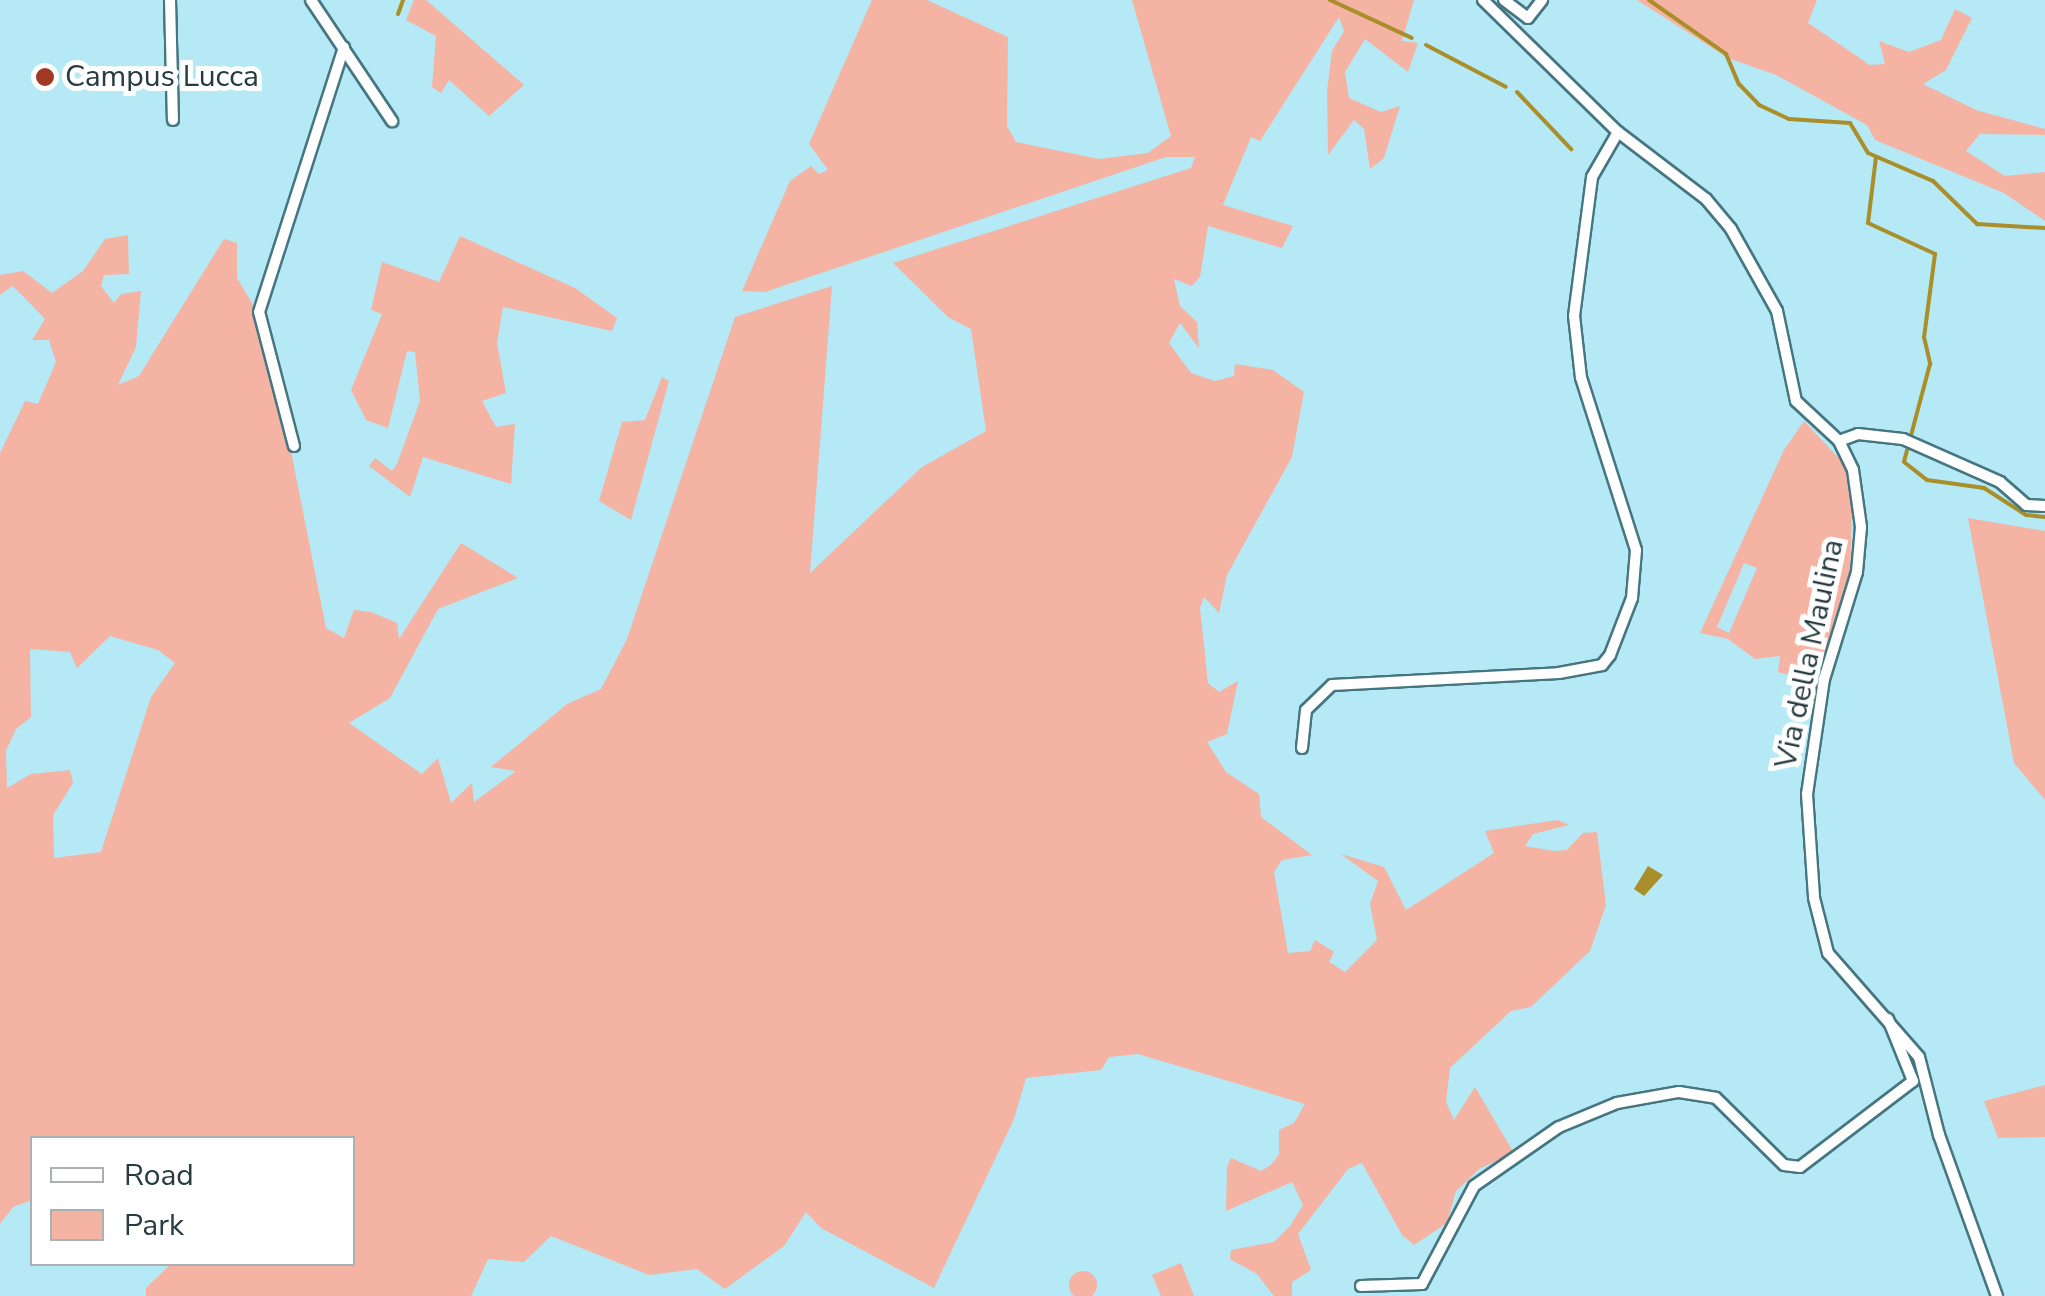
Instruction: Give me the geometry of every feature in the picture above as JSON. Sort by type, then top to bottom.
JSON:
[{"type":"street","points":[[170,0],[173,120]]},
{"type":"street","points":[[311,0],[392,120]]},
{"type":"street","name":"Via della Maulina","points":[[1483,0],[1618,132],[1706,199],[1731,229],[1768,288],[1796,401],[1839,441],[1853,470],[1861,527],[1857,572],[1824,678],[1807,794],[1809,867],[1828,953],[1919,1057],[1939,1135],[1997,1296]]},
{"type":"street","points":[[1504,0],[1528,18],[1542,0]]},
{"type":"street","points":[[294,446],[259,312],[344,47]]},
{"type":"street","points":[[1302,748],[1306,710],[1332,684],[1559,673],[1602,665],[1610,655],[1632,598],[1636,550],[1581,378],[1574,316],[1592,177],[1618,132]]},
{"type":"street","points":[[1839,441],[1858,434],[1907,441],[2000,482],[2026,505],[2045,506]]},
{"type":"street","points":[[1361,1286],[1422,1284],[1474,1186],[1559,1127],[1617,1103],[1679,1092],[1716,1098],[1784,1165],[1800,1166],[1913,1081],[1888,1019]]},
{"type":"green space","points":[[414,0],[426,0],[524,85],[489,116],[449,80],[441,93],[432,87],[436,36],[406,20]]},
{"type":"green space","points":[[872,0],[927,0],[1008,37],[1007,126],[1016,142],[1099,159],[1148,153],[1171,136],[1132,0],[1414,0],[1402,41],[1418,43],[1408,72],[1365,39],[1345,72],[1349,98],[1381,112],[1400,106],[1384,158],[1370,169],[1364,129],[1354,120],[1328,155],[1327,91],[1332,51],[1344,31],[1339,17],[1260,141],[1251,137],[1223,205],[1293,226],[1282,248],[1208,226],[1200,277],[1192,286],[1174,279],[1180,306],[1197,322],[1199,348],[1180,323],[1169,343],[1191,373],[1215,381],[1234,376],[1235,364],[1273,370],[1304,392],[1292,457],[1227,575],[1219,613],[1204,597],[1200,608],[1208,683],[1219,692],[1238,681],[1227,734],[1207,742],[1226,772],[1259,794],[1261,817],[1312,855],[1282,860],[1274,872],[1288,953],[1310,951],[1315,940],[1334,952],[1329,962],[1345,972],[1377,940],[1370,904],[1378,881],[1341,854],[1384,867],[1406,910],[1494,853],[1485,831],[1558,820],[1569,825],[1533,834],[1525,846],[1554,851],[1567,850],[1583,833],[1597,832],[1606,905],[1590,951],[1531,1007],[1511,1011],[1450,1068],[1446,1102],[1454,1120],[1475,1087],[1514,1153],[1479,1169],[1456,1191],[1447,1223],[1414,1245],[1402,1235],[1362,1163],[1348,1169],[1298,1234],[1311,1270],[1292,1282],[1292,1296],[1274,1296],[1257,1274],[1230,1259],[1231,1250],[1274,1242],[1290,1226],[1303,1205],[1292,1182],[1226,1211],[1227,1167],[1231,1158],[1261,1171],[1271,1165],[1279,1154],[1279,1130],[1294,1123],[1305,1104],[1138,1054],[1109,1057],[1101,1070],[1026,1078],[1014,1119],[934,1288],[821,1228],[806,1212],[784,1246],[725,1289],[697,1269],[649,1275],[551,1236],[524,1262],[488,1259],[471,1296],[146,1296],[146,1288],[169,1266],[355,1266],[355,1136],[30,1136],[30,1201],[13,1207],[0,1224],[0,453],[25,401],[38,404],[56,362],[49,340],[32,340],[45,319],[13,286],[0,295],[0,275],[23,271],[52,293],[83,271],[105,239],[128,235],[129,274],[104,275],[101,286],[114,303],[121,294],[141,291],[136,347],[118,385],[139,376],[224,239],[237,243],[237,278],[252,303],[288,436],[326,628],[344,638],[354,610],[371,612],[397,623],[399,639],[461,543],[518,578],[438,609],[390,698],[349,723],[422,774],[438,758],[451,803],[472,783],[474,802],[516,771],[491,767],[567,704],[601,689],[627,639],[735,317],[832,286],[810,573],[922,467],[986,431],[971,329],[948,317],[893,263],[1191,168],[1195,157],[1166,157],[765,292],[742,291],[790,181],[811,166],[819,174],[828,170],[809,144]],"holes":[[[110,636],[158,650],[175,663],[151,697],[101,852],[54,858],[53,815],[73,783],[70,770],[31,774],[7,788],[6,751],[16,729],[31,717],[30,649],[70,652],[77,668]]]},
{"type":"green space","points":[[1637,0],[1817,0],[1808,23],[1870,65],[1885,64],[1879,41],[1909,52],[1941,40],[1955,9],[1972,18],[1946,70],[1923,84],[1976,110],[2045,129],[2045,135],[1980,134],[1966,151],[2005,176],[2045,172],[2045,221],[2004,193],[1875,140],[1867,125],[1776,75],[1728,58]]},
{"type":"green space","points":[[460,236],[575,288],[617,318],[612,331],[503,307],[497,343],[506,393],[482,401],[496,427],[515,424],[511,484],[423,457],[410,497],[369,466],[375,458],[392,471],[397,464],[420,401],[415,352],[407,351],[388,428],[366,420],[351,390],[382,314],[371,310],[382,262],[439,282]]},
{"type":"green space","points":[[662,377],[669,381],[631,520],[599,501],[622,422],[645,420]]},
{"type":"green space","points":[[1804,421],[1848,468],[1852,500],[1850,579],[1820,683],[1778,672],[1780,656],[1755,659],[1728,639],[1700,633],[1784,450]],"holes":[[[1744,563],[1757,568],[1729,633],[1717,627]]]},
{"type":"green space","points":[[1968,518],[2045,531],[2045,800],[2014,763]]},
{"type":"green space","points":[[2045,1085],[2045,1137],[1998,1138],[1984,1101]]},
{"type":"green space","points":[[1181,1263],[1194,1296],[1161,1296],[1152,1275]]},
{"type":"green space","points":[[1077,1272],[1089,1272],[1096,1279],[1096,1291],[1090,1297],[1076,1297],[1070,1291],[1070,1279]]},
{"type":"shaded area","points":[[1648,866],[1663,875],[1644,896],[1634,889]]},
{"type":"waterway","points":[[398,14],[403,0]]},
{"type":"waterway","points":[[1330,0],[1412,38]]},
{"type":"waterway","points":[[1649,0],[1726,54],[1739,84],[1759,105],[1789,119],[1850,123],[1868,153],[1933,181],[1977,224],[2045,228]]},
{"type":"waterway","points":[[1426,45],[1506,87]]},
{"type":"waterway","points":[[1517,92],[1571,149]]},
{"type":"waterway","points":[[1876,157],[1868,223],[1935,254],[1924,337],[1930,364],[1904,462],[1927,480],[1984,488],[2026,515],[2045,517]]},
{"type":"place","name":"Campus Lucca","points":[[45,77]]}]
